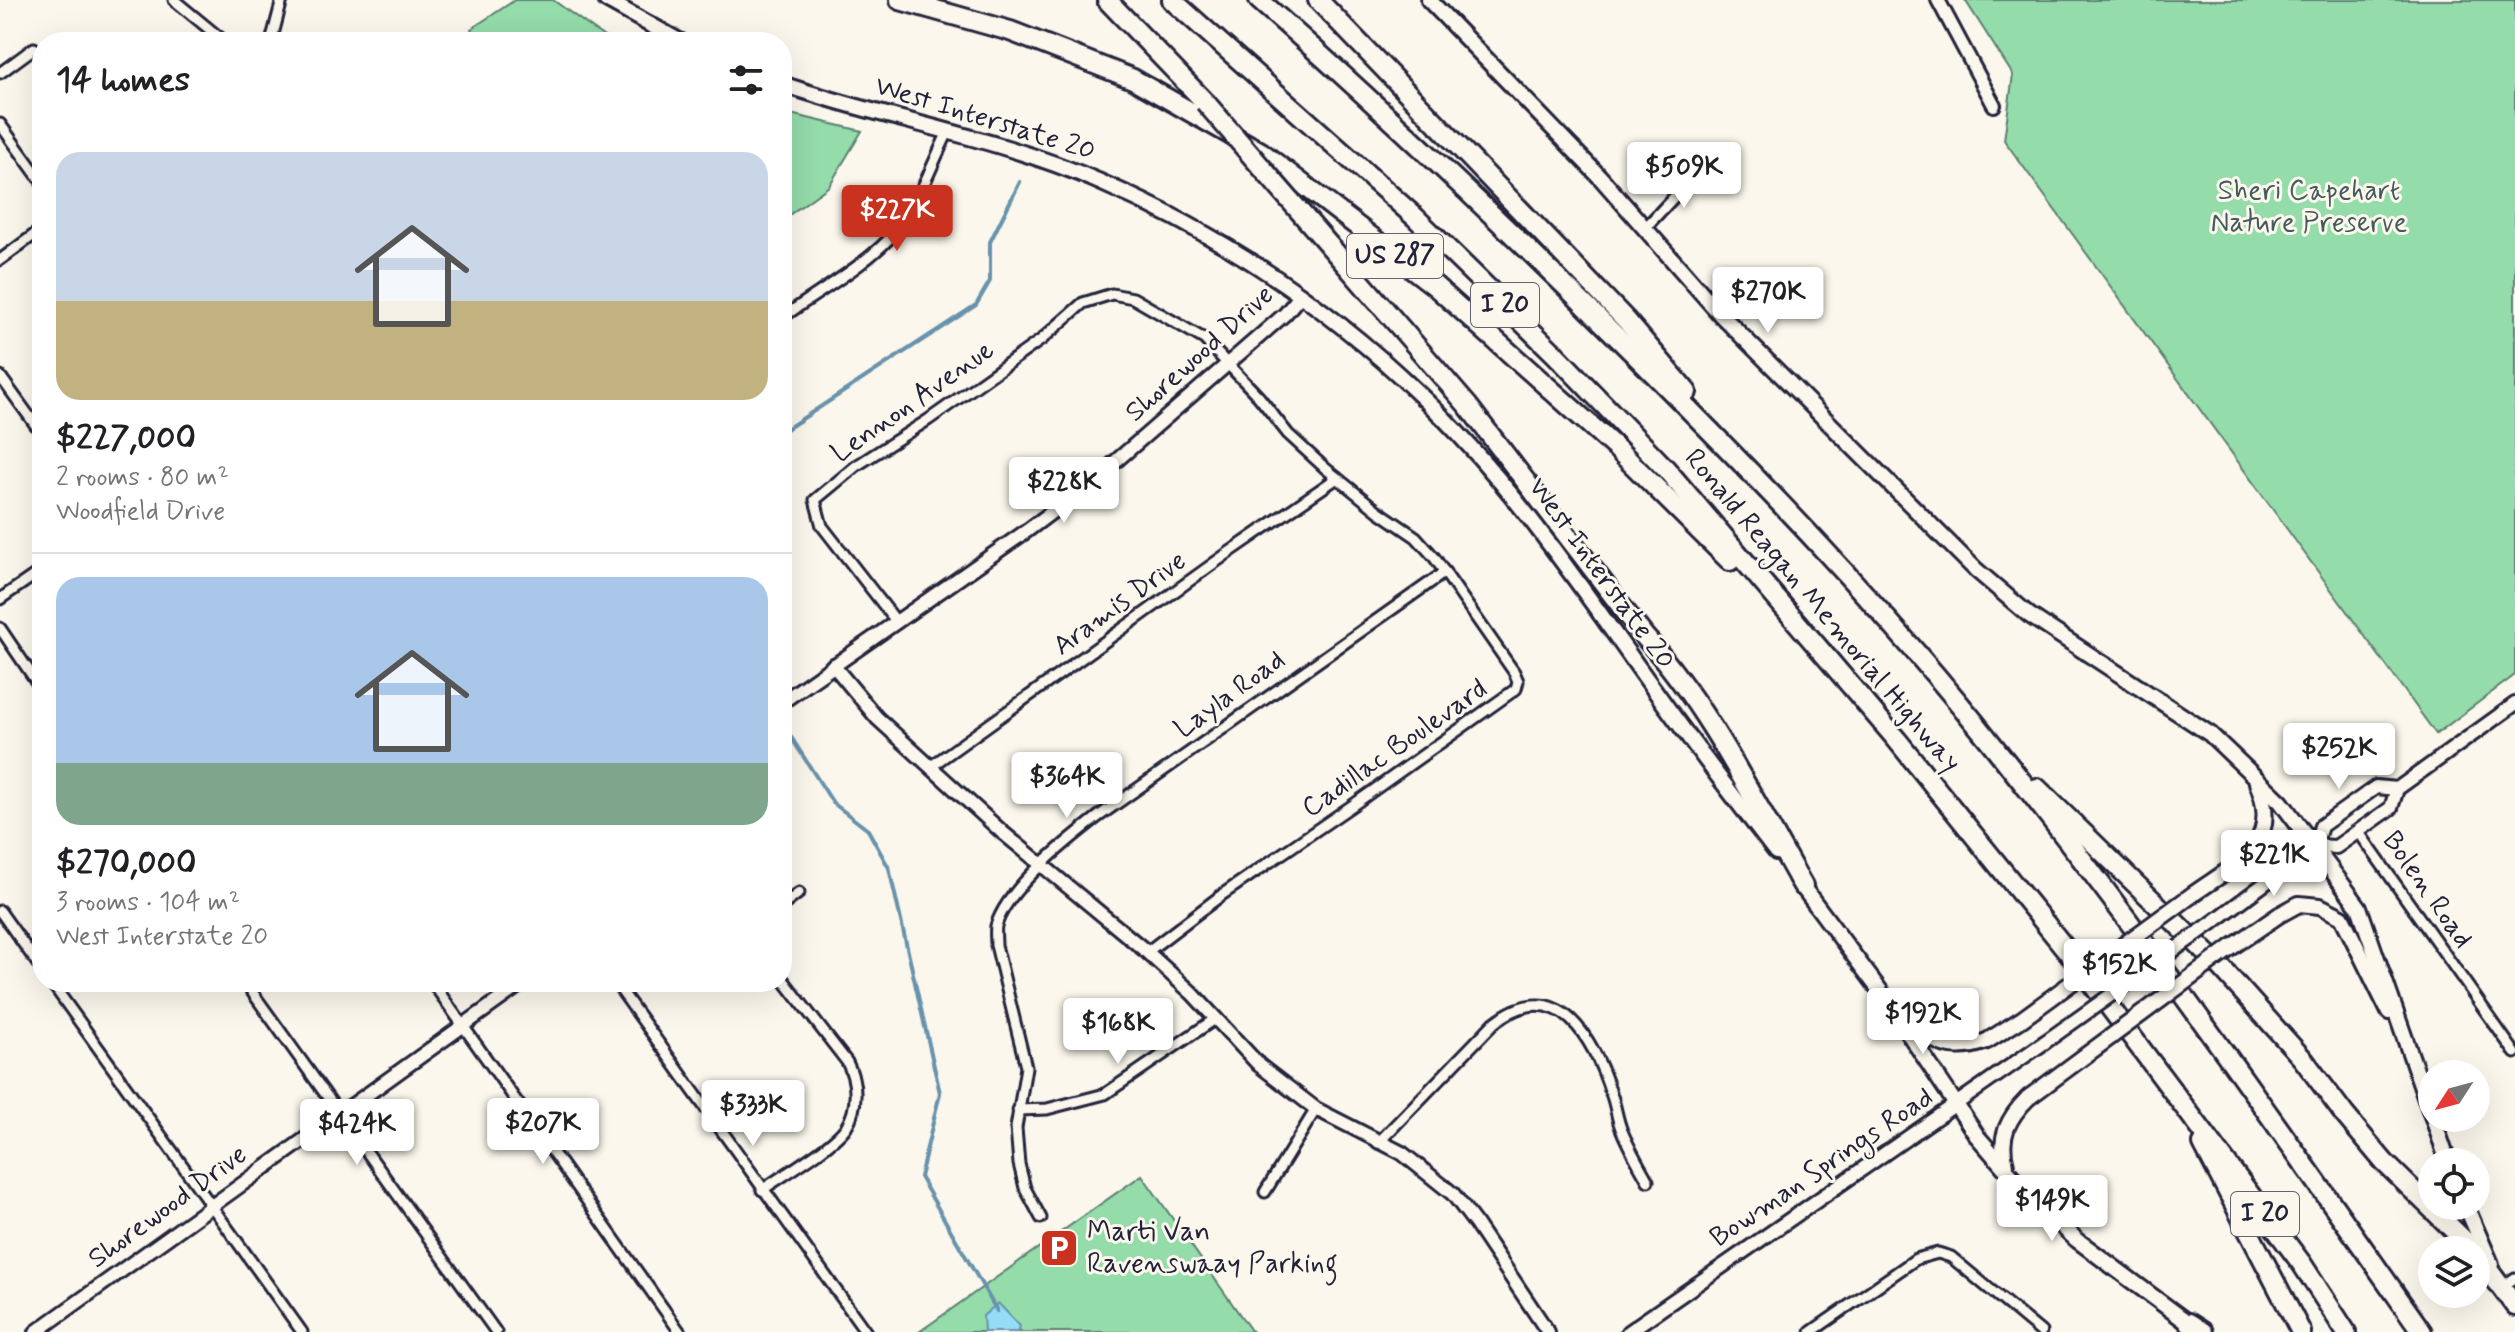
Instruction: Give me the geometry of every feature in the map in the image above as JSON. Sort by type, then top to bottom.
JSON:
[{"type":"highway","name":"US 287","points":[[900,0],[1010,31],[1133,79],[1261,152],[1435,286],[1617,449],[1809,638]]},
{"type":"highway","points":[[1107,0],[1205,102],[1468,406],[1644,636],[1674,670],[1703,712],[1803,886]]},
{"type":"highway","name":"Ronald Reagan Memorial Highway","points":[[1172,0],[1415,217],[1555,354],[1666,469],[2007,875],[2180,1099],[2302,1264],[2346,1332]]},
{"type":"highway","name":"Ronald Reagan Memorial Highway","points":[[1259,0],[1463,185],[1769,488],[1876,606],[1996,748],[2253,1091],[2422,1332]]},
{"type":"highway","points":[[1318,0],[1626,320],[1769,488]]},
{"type":"highway","points":[[1996,748],[2217,963],[2303,1059],[2384,1162],[2459,1236]]},
{"type":"highway","points":[[2180,1099],[2301,1332]]},
{"type":"highway","points":[[2490,1272],[2515,1306]]},
{"type":"main road","points":[[606,0],[663,32]]},
{"type":"main road","points":[[1429,0],[1599,176],[1720,314],[1998,590],[2029,615],[2210,734],[2281,802],[2359,907],[2418,1076]]},
{"type":"main road","name":"West Interstate 20","points":[[792,88],[1022,152],[1098,181],[1211,236],[1300,296],[1369,348],[1422,396],[1495,476],[1569,568],[1660,698],[1881,992],[1977,1136],[2028,1195],[2077,1240],[2197,1329]]},
{"type":"main road","points":[[1881,992],[1918,1029],[1936,1042],[1955,1048],[1971,1047],[1987,1041],[2022,1019],[2245,857],[2261,838],[2266,809],[2253,774]]},
{"type":"main road","points":[[2008,1171],[2002,1150],[2005,1130],[2013,1113],[2028,1098],[2232,947],[2299,904],[2320,906],[2342,917],[2362,953],[2380,997],[2403,1032]]},
{"type":"main road","points":[[2472,1220],[2488,1258],[2509,1282],[2515,1306]]},
{"type":"street","points":[[174,0],[213,32]]},
{"type":"street","points":[[274,32],[282,0]]},
{"type":"street","points":[[1938,0],[1994,105]]},
{"type":"street","points":[[0,73],[32,49]]},
{"type":"street","points":[[0,124],[32,168]]},
{"type":"street","points":[[792,311],[841,277],[896,231],[911,208],[948,132]]},
{"type":"street","points":[[1645,228],[1689,181]]},
{"type":"street","points":[[0,260],[32,236]]},
{"type":"street","name":"Lennon Avenue","points":[[896,621],[822,526],[815,500],[856,466],[928,420],[1041,340],[1083,303],[1112,294],[1122,296]]},
{"type":"street","name":"Cadillac Boulevard","points":[[1122,296],[1133,298],[1162,313],[1204,339],[1229,363],[1288,434],[1378,511],[1416,537],[1445,572],[1518,681],[1516,689],[1223,894],[1147,952]]},
{"type":"street","name":"Shorewood Drive","points":[[792,695],[1093,481],[1285,314],[1300,296]]},
{"type":"street","points":[[0,376],[32,420]]},
{"type":"street","name":"Aramis Drive","points":[[930,767],[1337,478]]},
{"type":"street","name":"Layla Road","points":[[1041,1218],[1025,1188],[1019,1164],[1016,1128],[1026,1067],[997,952],[996,927],[1008,905],[1063,844],[1099,816],[1445,572]]},
{"type":"street","points":[[0,599],[32,577]]},
{"type":"street","points":[[0,628],[32,675]]},
{"type":"street","points":[[833,665],[877,718],[1147,952],[1192,993],[1259,1065],[1316,1109],[1402,1153],[1453,1194],[1548,1332]]},
{"type":"street","points":[[2397,789],[2376,787],[2321,826],[2315,846],[2336,847],[2391,808],[2397,789],[2515,704]]},
{"type":"street","name":"Bolen Road","points":[[2358,831],[2515,1053]]},
{"type":"street","name":"Bowman Springs Road","points":[[1628,1332],[1936,1117],[1957,1106],[2315,846]]},
{"type":"street","points":[[792,898],[799,893]]},
{"type":"street","points":[[0,911],[32,956]]},
{"type":"street","points":[[762,1190],[835,1138],[847,1126],[855,1101],[854,1076],[847,1062],[792,991]]},
{"type":"street","points":[[58,992],[302,1332]]},
{"type":"street","points":[[252,992],[496,1332]]},
{"type":"street","points":[[439,992],[680,1332]]},
{"type":"street","name":"Shorewood Drive","points":[[36,1332],[510,992]]},
{"type":"street","points":[[622,992],[866,1332]]},
{"type":"street","points":[[1378,1143],[1494,1023],[1525,1005],[1539,1004],[1564,1011],[1584,1032],[1612,1095],[1621,1129],[1648,1181]]},
{"type":"street","points":[[1018,1110],[1047,1109],[1105,1094],[1215,1019]]},
{"type":"street","points":[[1265,1192],[1316,1109]]},
{"type":"street","points":[[1811,1332],[1916,1259],[1938,1253],[1951,1257],[2041,1332]]},
{"type":"green space","points":[[515,0],[553,0],[597,32],[473,32],[471,29]]},
{"type":"green space","name":"Sheri Capehart Nature Preserve","points":[[1965,0],[2515,0],[2515,675],[2436,734],[2004,140],[2013,75]]},
{"type":"green space","points":[[792,114],[862,131],[829,186],[792,213]]},
{"type":"green space","points":[[1142,1175],[1252,1332],[919,1332]]},
{"type":"water","points":[[998,1303],[1020,1326],[1018,1332],[984,1332],[983,1316]]},
{"type":"waterway","points":[[792,425],[976,305],[990,281],[990,242],[1020,182]]},
{"type":"waterway","points":[[792,739],[833,803],[868,830],[889,868],[940,1093],[920,1177],[997,1311]]},
{"type":"place","name":"Marti Van Ravenswaay Parking","points":[[1059,1248]]}]
